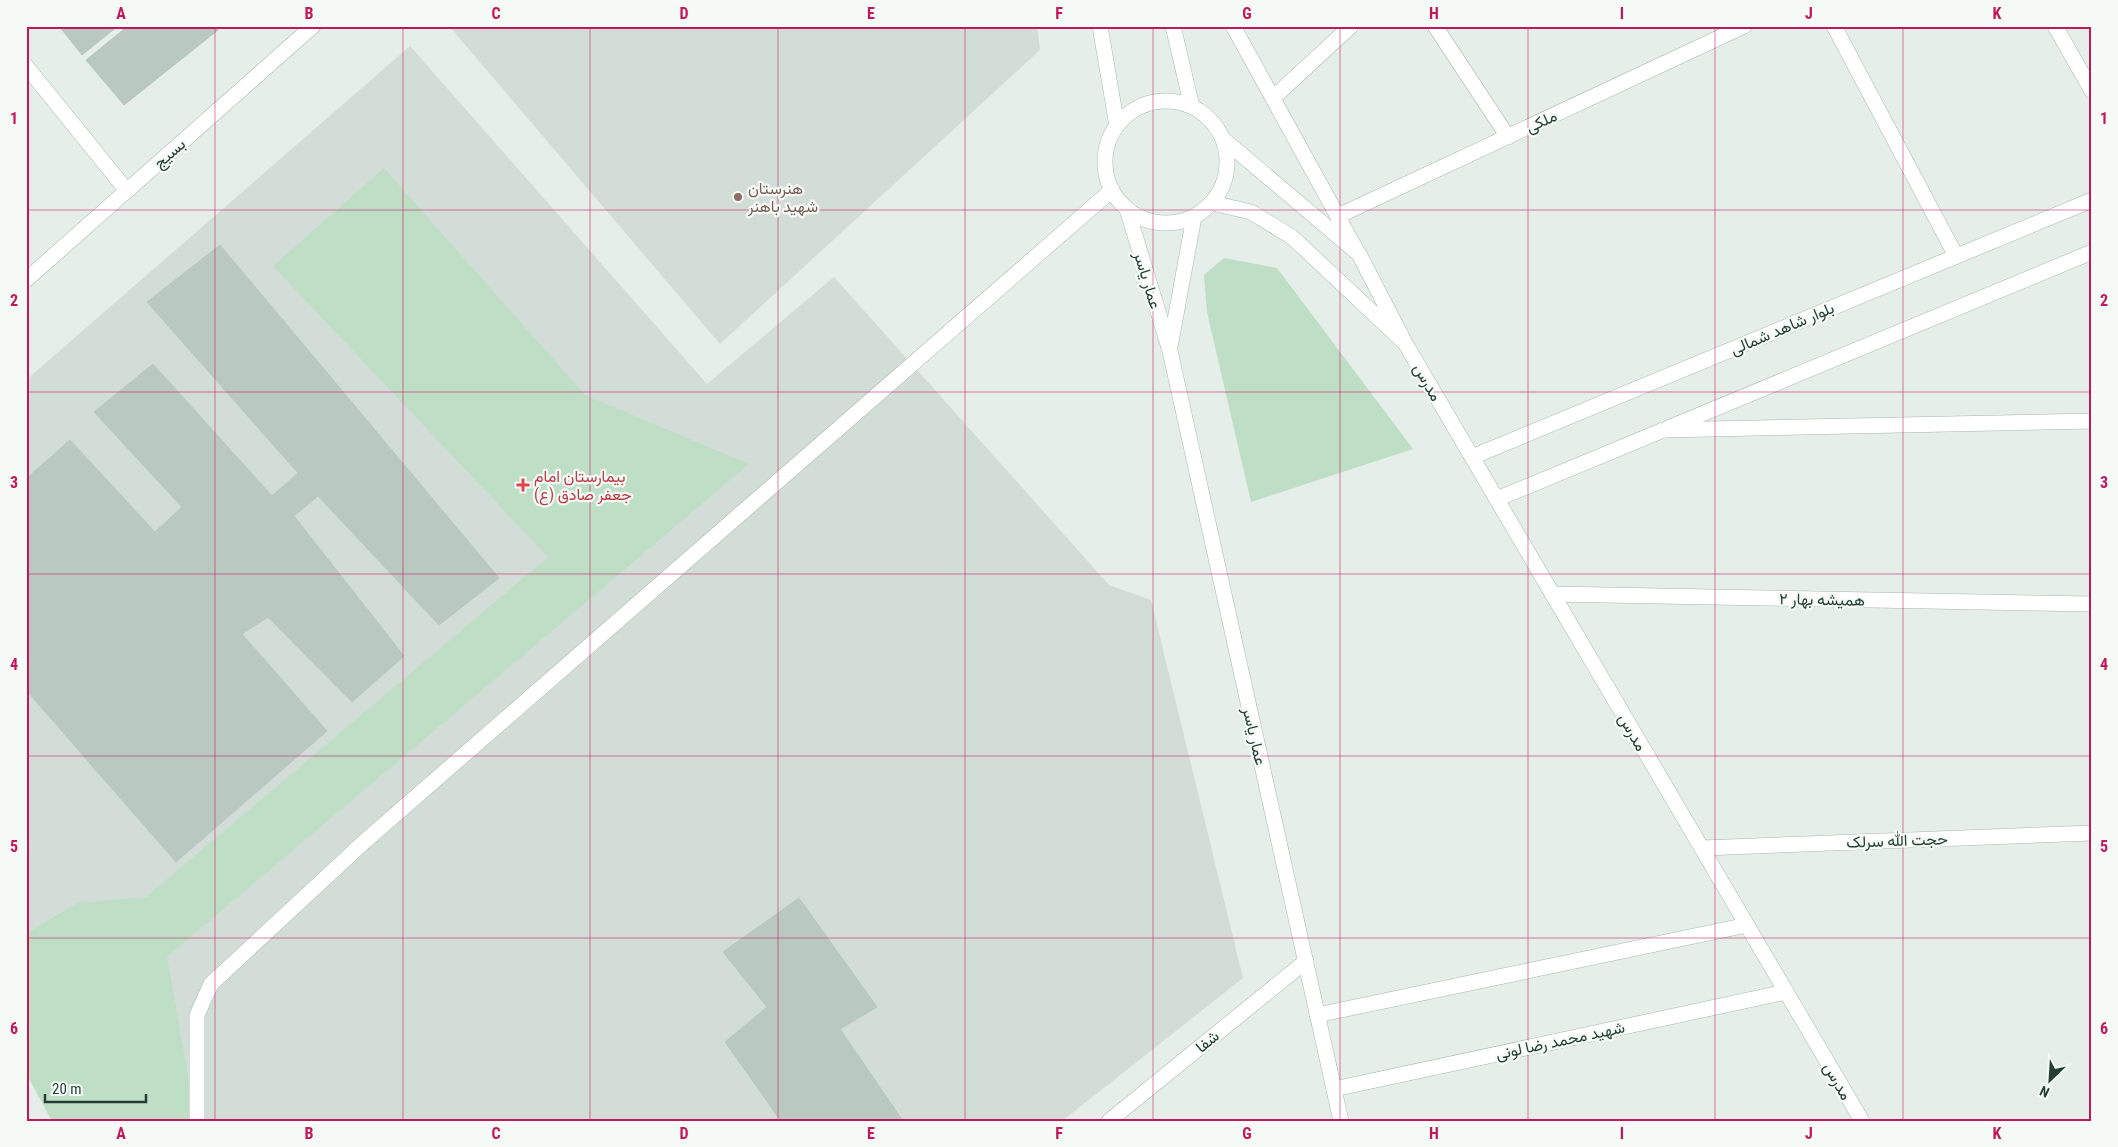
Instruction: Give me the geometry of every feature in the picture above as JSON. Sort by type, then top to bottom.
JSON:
[{"type":"street","name":"بسیج","points":[[26,280],[313,26]]},
{"type":"street","points":[[1100,26],[1117,126]]},
{"type":"street","points":[[1173,26],[1192,107]]},
{"type":"street","points":[[1233,26],[1359,254]]},
{"type":"street","points":[[1273,98],[1351,26]]},
{"type":"street","points":[[1434,26],[1508,137]]},
{"type":"street","name":"ملکی","points":[[1338,216],[1744,26]]},
{"type":"street","points":[[1834,26],[1956,256]]},
{"type":"street","points":[[2055,26],[2086,67],[2092,91]]},
{"type":"street","points":[[26,66],[127,191]]},
{"type":"street","points":[[1172,102],[1192,107],[1210,120],[1223,139],[1228,161],[1224,184],[1212,204],[1194,217],[1173,223],[1148,221],[1127,209],[1112,190],[1106,174],[1105,157],[1109,141],[1117,126],[1132,112],[1151,103],[1172,102]]},
{"type":"street","name":"مدرس","points":[[1223,139],[1359,254],[1405,342],[1862,1121]]},
{"type":"street","points":[[197,1121],[197,1015],[211,984],[364,842],[1112,190]]},
{"type":"street","name":"بلوار شاهد شمالی","points":[[1472,457],[2092,200]]},
{"type":"street","name":"مدرس","points":[[1212,204],[1251,212],[1292,237],[1405,342]]},
{"type":"street","name":"عمار یاسر","points":[[1127,209],[1170,351],[1341,1121]]},
{"type":"street","name":"عمار یاسر","points":[[1170,351],[1194,217]]},
{"type":"street","points":[[1497,499],[2092,252]]},
{"type":"street","points":[[1663,430],[2092,421]]},
{"type":"street","name":"همیشه بهار ۲","points":[[1552,594],[2092,604]]},
{"type":"street","name":"حجت الله سرلک","points":[[1702,848],[2092,833]]},
{"type":"street","points":[[1318,1015],[1747,925]]},
{"type":"street","name":"شفا","points":[[1109,1121],[1306,961]]},
{"type":"street","name":"شهید محمد رضا لونی","points":[[1334,1089],[1786,992]]},
{"type":"shaded area","name":"هنرستان شهید باهنر","points":[[449,26],[1037,26],[1040,50],[720,344]]},
{"type":"shaded area","name":"بیمارستان امام جعفر صادق (ع)","points":[[410,46],[707,384],[834,277],[1109,585],[1151,600],[1243,978],[1062,1121],[52,1121],[26,1073],[26,380]]},
{"type":"green space","points":[[384,168],[585,395],[749,464],[167,957],[196,1121],[52,1121],[26,1073],[26,934],[77,903],[146,897],[548,557],[273,266]]},
{"type":"green space","points":[[1224,258],[1277,268],[1413,449],[1251,502],[1207,312],[1204,275]]},
{"type":"building","points":[[59,26],[118,26],[82,55]]},
{"type":"building","points":[[128,26],[215,26],[218,30],[124,105],[86,60]]},
{"type":"building","points":[[220,245],[499,578],[439,625],[318,496],[294,516],[404,656],[352,702],[268,617],[242,634],[327,731],[176,862],[26,690],[26,479],[70,440],[155,532],[182,507],[94,412],[153,364],[272,496],[298,473],[147,302]]},
{"type":"building","points":[[799,898],[877,1007],[840,1029],[903,1121],[781,1121],[725,1042],[767,1007],[723,952]]},
{"type":"place","name":"هنرستان شهید باهنر","points":[[738,197]]},
{"type":"place","name":"بیمارستان امام جعفر صادق (ع)","points":[[523,485]]}]
